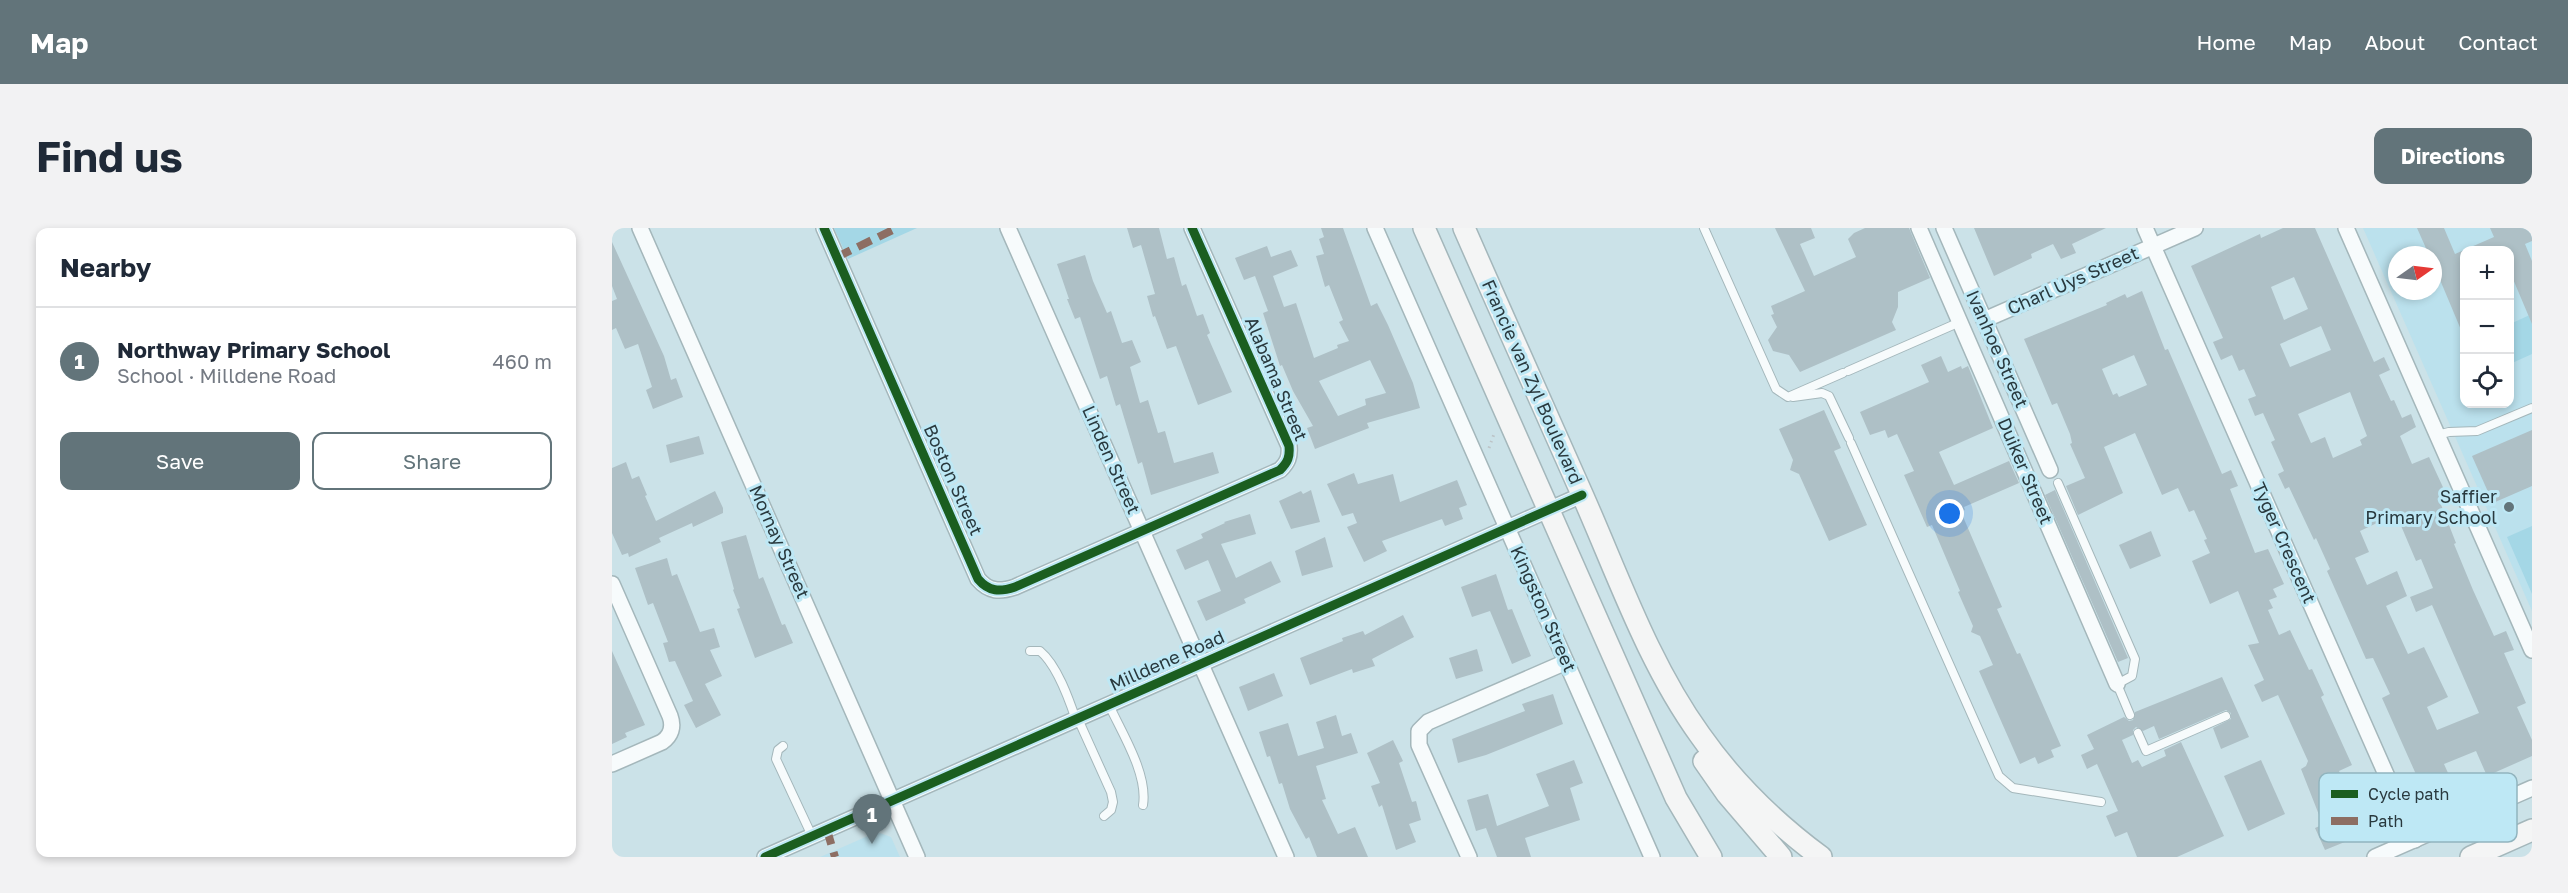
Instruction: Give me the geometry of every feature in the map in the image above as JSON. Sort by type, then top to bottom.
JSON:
[{"type":"main road","name":"Francie van Zyl Boulevard","points":[[1424,228],[1676,798],[1711,857]]},
{"type":"main road","name":"Francie van Zyl Boulevard","points":[[1464,228],[1637,620],[1664,676],[1700,736],[1752,798],[1821,857]]},
{"type":"main road","points":[[1637,620],[1658,681],[1683,729],[1727,794],[1780,857]]},
{"type":"main road","points":[[2517,837],[2532,830]]},
{"type":"main road","points":[[2471,857],[2505,842]]},
{"type":"street","name":"Mornay Street","points":[[640,228],[917,857]]},
{"type":"street","name":"Boston Street","points":[[824,228],[974,568],[985,588],[994,591],[1006,590],[1143,531]]},
{"type":"street","name":"Linden Street","points":[[1008,228],[1286,857]]},
{"type":"street","name":"Alabama Street","points":[[1143,531],[1280,470],[1290,456],[1289,446],[1192,228]]},
{"type":"street","name":"Kingston Street","points":[[1375,228],[1652,857]]},
{"type":"street","name":"Duiker Street","points":[[1919,228],[2117,684]]},
{"type":"street","name":"Ivanhoe Street","points":[[1944,228],[2054,476]]},
{"type":"street","name":"Tyger Crescent","points":[[2145,228],[2385,773]]},
{"type":"street","name":"Charl Uys Street","points":[[1984,320],[2194,228]]},
{"type":"street","points":[[2346,228],[2532,650]]},
{"type":"street","name":"Milldene Road","points":[[765,857],[1582,495]]},
{"type":"street","points":[[612,584],[670,716],[672,727],[669,736],[662,742],[612,764]]},
{"type":"street","points":[[1469,857],[1419,745],[1419,731],[1428,722],[1566,662]]},
{"type":"street","points":[[2517,795],[2532,788]]},
{"type":"street","points":[[2375,857],[2410,842]]},
{"type":"lane","points":[[1704,228],[1772,384],[1788,397],[1822,393],[1829,396],[1999,776],[2013,788],[2101,802]]},
{"type":"lane","points":[[1788,397],[1960,322]]},
{"type":"lane","points":[[2437,435],[2477,431],[2532,408]]},
{"type":"lane","points":[[2054,476],[2135,659],[2132,675],[2117,684]]},
{"type":"lane","points":[[1030,651],[1040,651],[1046,657],[1065,690],[1112,796],[1111,810],[1104,816]]},
{"type":"lane","name":"Duiker Street","points":[[2117,684],[2130,715]]},
{"type":"lane","points":[[1110,705],[1139,771],[1144,787],[1143,805]]},
{"type":"lane","points":[[2138,733],[2146,751],[2226,716]]},
{"type":"lane","points":[[783,746],[778,750],[776,759],[812,836]]},
{"type":"path","points":[[1486,453],[1496,427]]},
{"type":"shaded area","points":[[834,228],[917,228],[848,259]]},
{"type":"shaded area","name":"Saffier Primary School","points":[[2363,228],[2532,228],[2532,611],[2395,300],[2442,300],[2442,246],[2388,246],[2388,285]]},
{"type":"shaded area","points":[[2532,314],[2532,354],[2514,362],[2514,354],[2514,322]]},
{"type":"shaded area","points":[[2532,526],[2532,594],[2507,537]]},
{"type":"shaded area","points":[[877,832],[891,837],[900,857],[820,857]]},
{"type":"building","points":[[1127,228],[1159,228],[1167,259],[1174,257],[1182,286],[1186,284],[1197,316],[1203,314],[1210,333],[1207,335],[1232,392],[1198,405],[1176,346],[1167,349],[1155,316],[1153,317],[1147,296],[1155,294],[1141,245],[1133,248]]},
{"type":"building","points":[[1321,228],[1343,228],[1371,306],[1377,303],[1388,325],[1413,383],[1420,408],[1367,423],[1369,428],[1315,449],[1307,428],[1313,426],[1293,391],[1282,365],[1280,366],[1263,313],[1268,311],[1255,276],[1244,280],[1235,258],[1267,246],[1271,257],[1291,250],[1298,266],[1273,276],[1284,307],[1296,303],[1314,358],[1349,341],[1339,322],[1343,320],[1329,285],[1325,287],[1316,256],[1324,254],[1319,239],[1324,237]],"holes":[[[1370,360],[1386,393],[1365,399],[1366,405],[1338,416],[1319,381]]]},
{"type":"building","points":[[1775,228],[1811,228],[1815,238],[1800,244],[1814,276],[1856,257],[1848,239],[1854,233],[1865,228],[1909,228],[1930,278],[1898,292],[1898,307],[1892,322],[1896,330],[1800,372],[1789,355],[1773,351],[1768,340],[1777,327],[1771,315],[1774,314],[1771,306],[1805,291]]},
{"type":"building","points":[[1974,228],[2106,228],[2072,244],[2076,253],[2061,259],[2053,244],[2031,254],[2032,258],[1994,276]]},
{"type":"building","points":[[2283,228],[2315,228],[2374,362],[2384,357],[2390,370],[2379,375],[2402,418],[2411,414],[2416,427],[2400,436],[2412,464],[2429,457],[2448,498],[2440,502],[2473,590],[2494,636],[2506,631],[2514,650],[2504,653],[2526,703],[2517,707],[2532,740],[2532,756],[2494,773],[2486,773],[2476,751],[2444,764],[2448,773],[2415,773],[2382,698],[2390,694],[2373,658],[2366,659],[2327,571],[2330,569],[2316,538],[2314,540],[2289,487],[2285,489],[2278,474],[2284,471],[2271,442],[2275,440],[2263,413],[2255,416],[2248,399],[2256,396],[2244,369],[2239,371],[2232,355],[2221,360],[2213,342],[2223,338],[2191,266],[2260,234],[2261,238]],"holes":[[[2294,277],[2308,309],[2284,320],[2271,287]],[[2321,326],[2331,350],[2290,367],[2280,344]],[[2350,392],[2367,436],[2360,440],[2362,445],[2333,458],[2325,437],[2311,443],[2298,414]],[[2396,514],[2416,561],[2421,559],[2433,588],[2410,597],[2416,612],[2432,605],[2479,713],[2437,730],[2427,707],[2448,697],[2424,647],[2408,654],[2386,606],[2407,596],[2397,571],[2367,585],[2355,558],[2369,552],[2360,531]]]},
{"type":"building","points":[[2417,228],[2444,228],[2455,254],[2460,252],[2460,327],[2442,285],[2442,246],[2425,246]]},
{"type":"building","points":[[2490,228],[2532,228],[2532,241],[2525,244],[2532,261],[2532,324],[2514,281],[2514,246],[2473,246],[2494,237]]},
{"type":"building","points":[[612,242],[664,356],[671,380],[676,378],[683,397],[653,409],[646,390],[652,387],[638,344],[625,349],[616,328],[612,330],[612,301],[617,299],[612,286]]},
{"type":"building","points":[[1085,255],[1093,281],[1107,313],[1111,311],[1122,343],[1132,340],[1141,362],[1130,367],[1140,403],[1148,400],[1158,433],[1165,431],[1174,463],[1213,452],[1219,473],[1151,495],[1142,462],[1138,464],[1120,404],[1116,406],[1107,376],[1100,379],[1080,317],[1075,319],[1057,264]]},
{"type":"building","points":[[2142,291],[2165,350],[2168,349],[2222,474],[2231,470],[2238,486],[2230,489],[2255,553],[2268,549],[2284,584],[2273,589],[2277,597],[2269,600],[2273,608],[2268,610],[2279,635],[2290,630],[2309,670],[2312,669],[2324,695],[2321,697],[2352,765],[2339,771],[2340,773],[2319,773],[2319,815],[2301,769],[2308,761],[2278,695],[2262,702],[2254,685],[2264,680],[2248,645],[2259,643],[2238,591],[2210,604],[2192,561],[2210,553],[2204,540],[2207,539],[2194,510],[2189,512],[2178,488],[2162,495],[2135,433],[2104,447],[2123,493],[2078,515],[2066,486],[2085,478],[2070,444],[2072,443],[2070,434],[2057,403],[2052,405],[2024,339],[2107,305],[2106,303],[2125,294],[2127,298]],"holes":[[[2134,355],[2147,385],[2119,397],[2117,393],[2113,395],[2102,369]]]},
{"type":"building","points":[[1941,356],[1948,372],[1961,366],[1962,369],[1968,366],[1993,428],[1939,452],[1954,485],[2009,461],[2019,483],[1964,507],[1965,510],[1961,512],[2002,607],[1997,609],[2017,654],[2020,653],[2061,746],[2051,750],[2054,757],[2038,764],[2035,757],[2020,764],[1979,671],[1993,665],[1980,636],[1971,632],[1973,626],[1932,525],[1927,527],[1904,475],[1914,471],[1897,434],[1888,438],[1885,430],[1870,435],[1860,412],[1929,382],[1921,365]]},
{"type":"building","points":[[1824,410],[1841,448],[1834,451],[1867,525],[1829,541],[1799,474],[1790,470],[1793,460],[1779,429]]},
{"type":"building","points":[[2532,430],[2532,486],[2493,503],[2472,456]]},
{"type":"building","points":[[699,436],[704,454],[670,463],[666,445]]},
{"type":"building","points":[[626,462],[632,479],[639,476],[656,521],[715,491],[723,513],[693,527],[692,523],[659,538],[661,542],[629,557],[628,553],[622,555],[612,533],[612,468]]},
{"type":"building","points":[[1354,473],[1358,484],[1393,474],[1400,502],[1457,480],[1467,505],[1459,508],[1463,519],[1445,526],[1442,519],[1382,541],[1387,551],[1364,562],[1347,527],[1357,523],[1353,513],[1342,516],[1327,484]]},
{"type":"building","points":[[1311,490],[1320,522],[1291,529],[1279,501],[1301,491],[1303,494]]},
{"type":"building","points":[[2055,490],[2128,658],[2118,662],[2045,495]]},
{"type":"building","points":[[1250,514],[1256,534],[1221,544],[1236,578],[1271,561],[1281,582],[1244,599],[1246,603],[1206,621],[1197,601],[1221,591],[1208,560],[1185,570],[1176,550],[1203,538],[1201,534],[1224,522]]},
{"type":"building","points":[[2151,531],[2161,556],[2130,569],[2119,545]]},
{"type":"building","points":[[746,535],[759,579],[763,577],[782,625],[785,624],[793,643],[755,658],[737,609],[740,608],[721,542]]},
{"type":"building","points":[[1325,537],[1333,567],[1302,576],[1295,551]]},
{"type":"building","points":[[667,558],[672,576],[677,574],[700,632],[714,628],[720,647],[710,650],[722,676],[705,684],[721,715],[696,728],[684,705],[693,701],[675,661],[669,662],[663,643],[668,642],[653,603],[648,605],[635,568]]},
{"type":"building","points":[[1496,574],[1508,610],[1512,609],[1531,656],[1512,664],[1490,611],[1472,617],[1461,587]]},
{"type":"building","points":[[1403,615],[1414,637],[1372,659],[1375,666],[1353,673],[1352,669],[1310,685],[1300,658],[1343,641],[1342,638],[1363,631],[1365,635]]},
{"type":"building","points":[[1477,649],[1483,671],[1456,679],[1449,658]]},
{"type":"building","points":[[612,651],[645,725],[625,733],[627,737],[612,744]]},
{"type":"building","points":[[1274,673],[1283,696],[1248,711],[1239,687]]},
{"type":"building","points":[[2222,677],[2249,737],[2221,749],[2213,728],[2231,719],[2231,713],[2226,710],[2159,739],[2154,726],[2143,731],[2136,727],[2133,735],[2122,740],[2132,763],[2138,760],[2142,767],[2166,756],[2164,750],[2181,742],[2224,836],[2177,857],[2137,857],[2127,832],[2115,837],[2106,816],[2118,811],[2097,764],[2087,769],[2081,755],[2094,749],[2087,735],[2124,717],[2129,721],[2133,720],[2135,712]]},
{"type":"building","points":[[1553,694],[1563,724],[1486,755],[1458,763],[1452,739],[1525,711],[1522,704]]},
{"type":"building","points":[[1336,715],[1342,736],[1351,733],[1358,753],[1316,766],[1326,799],[1322,800],[1338,834],[1355,827],[1368,857],[1317,857],[1309,837],[1306,839],[1290,809],[1282,783],[1279,784],[1259,732],[1288,723],[1298,756],[1324,748],[1316,722]]},
{"type":"building","points":[[1393,740],[1403,761],[1399,763],[1412,802],[1416,801],[1421,820],[1409,824],[1416,842],[1396,850],[1382,805],[1379,807],[1371,786],[1380,783],[1367,753]]},
{"type":"building","points":[[1574,760],[1583,783],[1570,788],[1580,820],[1525,838],[1531,857],[1497,857],[1486,828],[1476,831],[1467,800],[1488,794],[1497,826],[1549,806],[1536,774]]},
{"type":"building","points":[[2261,760],[2285,814],[2248,831],[2224,776]]},
{"type":"building","points":[[2321,842],[2345,842],[2325,850]]},
{"type":"marked path","points":[[837,257],[897,228]]},
{"type":"marked path","points":[[827,830],[835,857]]},
{"type":"cycle path","points":[[824,228],[978,579],[991,589],[1000,590],[1015,587],[1280,470],[1287,462],[1289,446],[1192,228]]},
{"type":"cycle path","points":[[765,857],[1582,495]]},
{"type":"place","name":"Saffier Primary School","points":[[2509,507]]},
{"type":"place","name":"Northway Primary School","points":[[872,844]]}]
